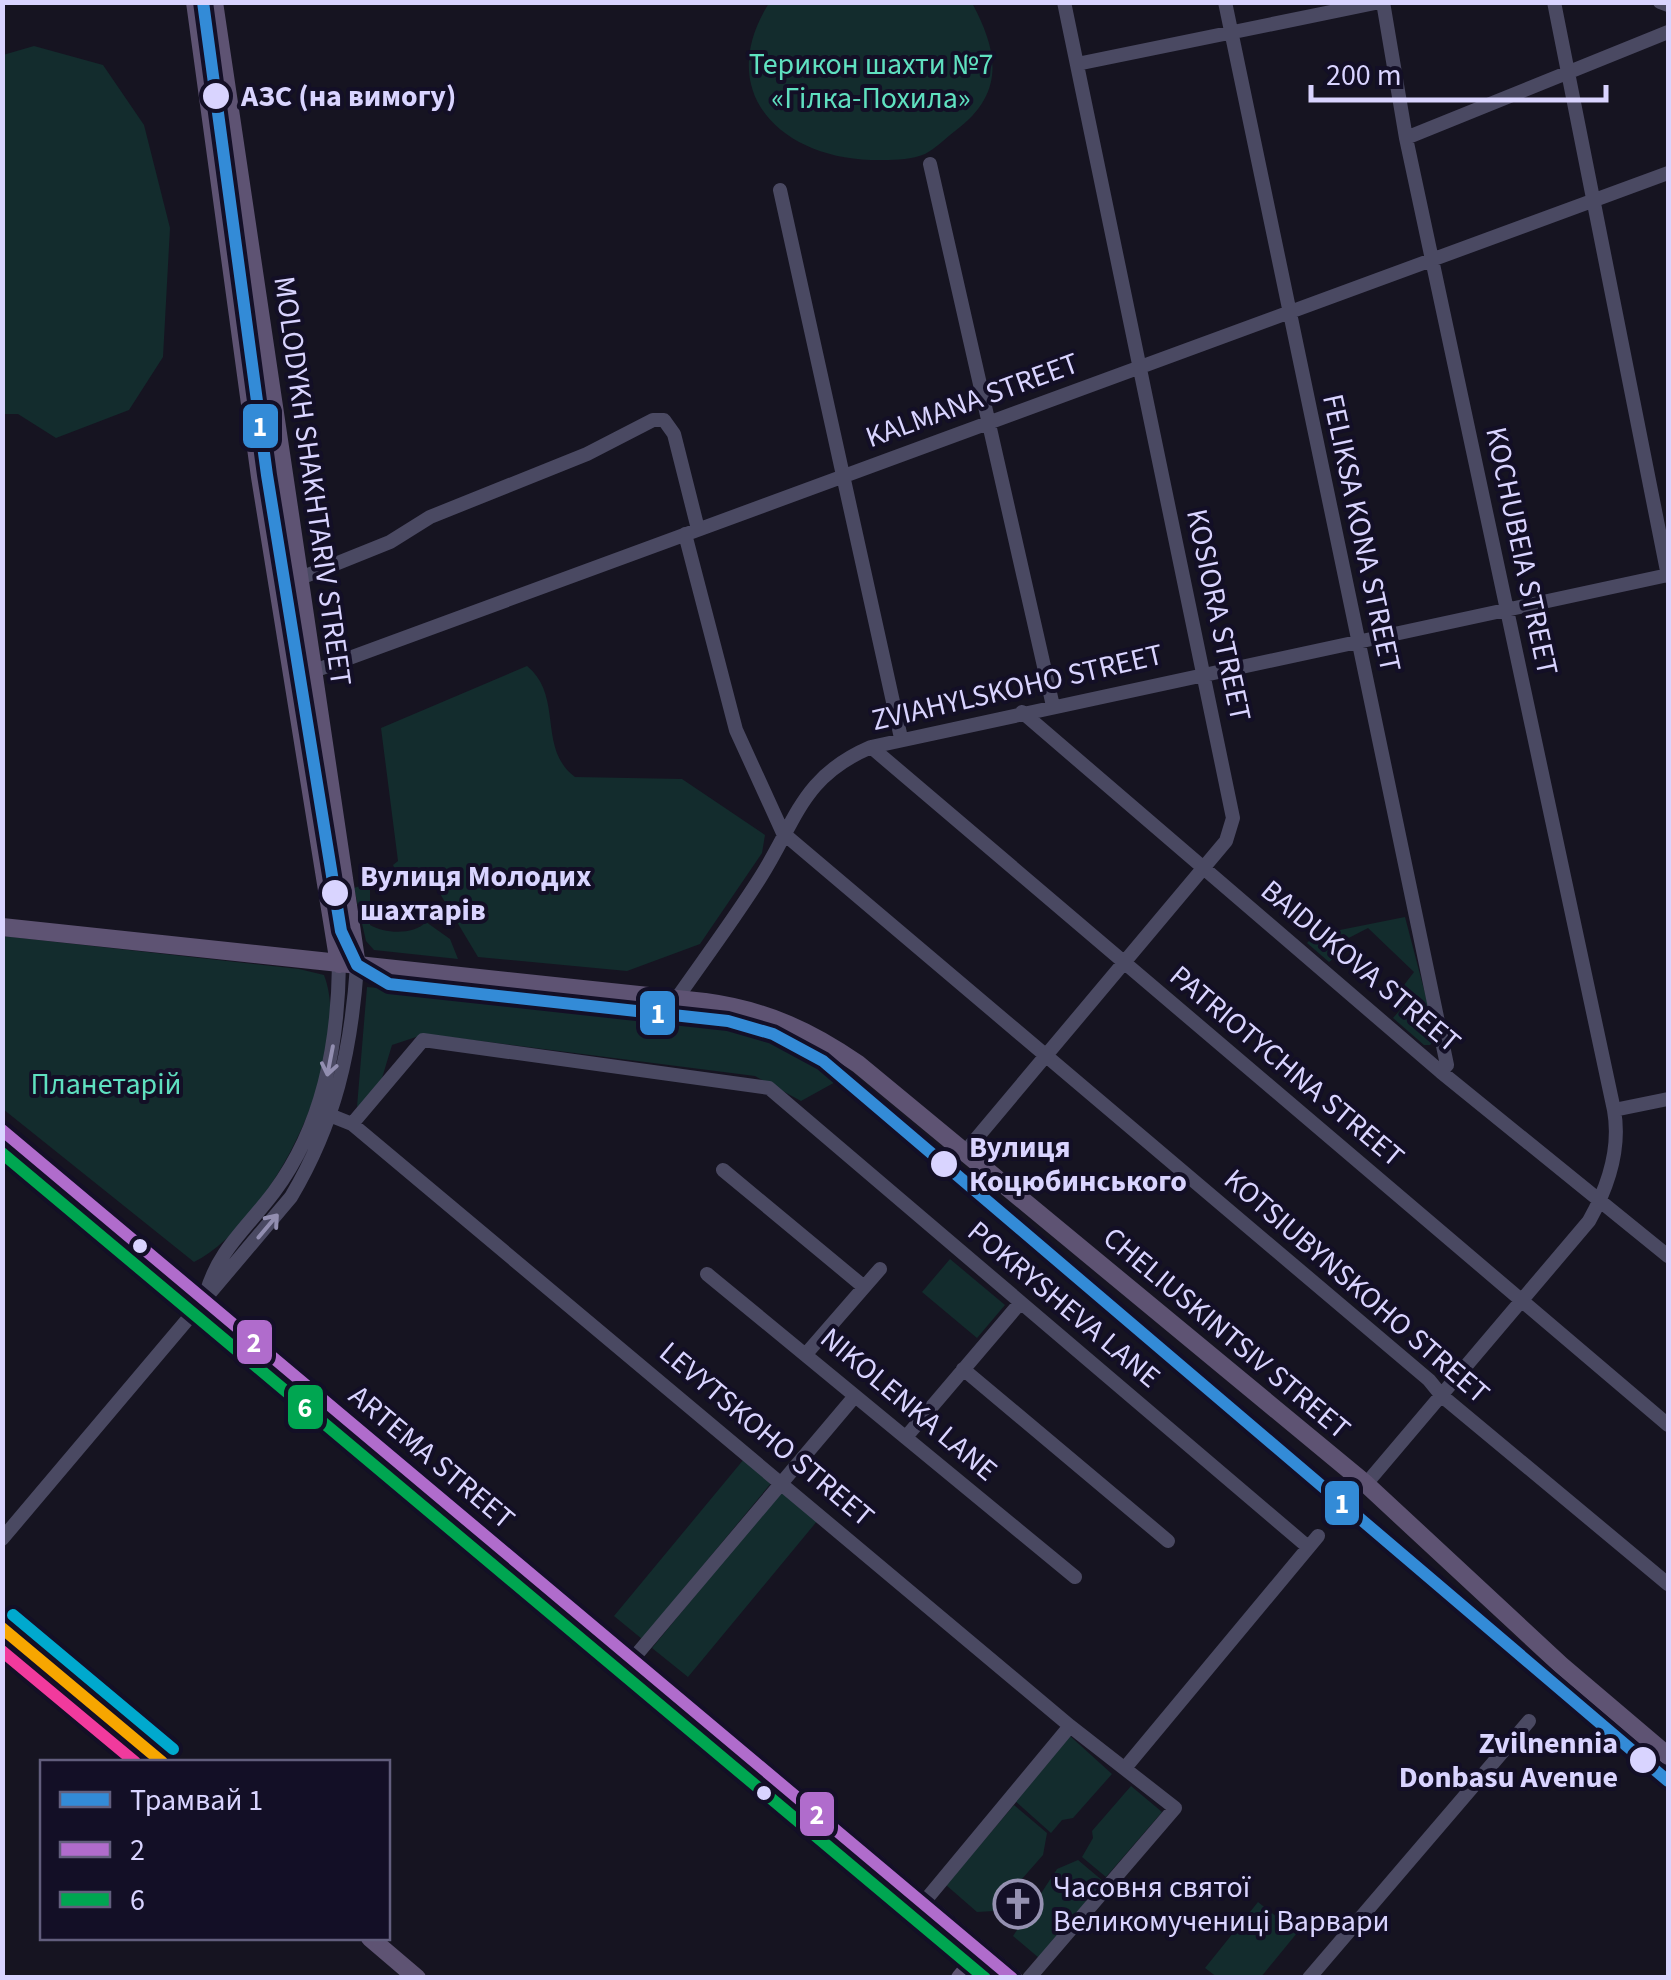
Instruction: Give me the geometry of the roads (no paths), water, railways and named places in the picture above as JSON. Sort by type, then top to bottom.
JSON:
[{"type":"main road","name":"MOLODYKH SHAKHTARIV STREET","points":[[194,2],[276,582],[348,965]]},
{"type":"main road","name":"MOLODYKH SHAKHTARIV STREET","points":[[214,2],[314,670],[348,965]]},
{"type":"main road","name":"CHELIUSKINTSIV STREET","points":[[2,928],[676,998],[740,1007],[802,1028],[858,1064],[1366,1484],[1561,1666],[1668,1756]]},
{"type":"main road","name":"ARTEMA STREET","points":[[2,1130],[1013,1978]]},
{"type":"main road","points":[[2,1628],[160,1760]]},
{"type":"main road","points":[[372,1940],[417,1978]]},
{"type":"main road","points":[[960,1978],[982,1952]]},
{"type":"street","name":"KOSIORA STREET","points":[[966,1152],[1226,841],[1233,818],[1064,2]]},
{"type":"street","name":"FELIKSA KONA STREET","points":[[1225,2],[1447,1065],[1441,1072]]},
{"type":"street","points":[[1077,64],[1381,2]]},
{"type":"street","name":"KOCHUBEIA STREET","points":[[1381,2],[1505,610],[1614,1110],[1615,1154],[1602,1200]]},
{"type":"street","points":[[1554,2],[1668,575]]},
{"type":"street","points":[[1660,2],[1668,5]]},
{"type":"street","points":[[1406,138],[1668,32]]},
{"type":"street","points":[[930,164],[992,422],[1053,706]]},
{"type":"street","name":"KALMANA STREET","points":[[295,678],[1668,173]]},
{"type":"street","points":[[780,190],[901,738]]},
{"type":"street","points":[[276,582],[298,579],[390,542],[430,517],[587,454],[638,427],[664,420],[674,434],[736,730],[783,833]]},
{"type":"street","name":"ZVIAHYLSKOHO STREET","points":[[676,998],[762,874],[796,807],[820,779],[849,756],[901,738],[1668,575]]},
{"type":"street","name":"BAIDUKOVA STREET","points":[[1022,712],[1441,1072],[1668,1256]]},
{"type":"street","name":"PATRIOTYCHNA STREET","points":[[871,747],[1668,1425]]},
{"type":"street","name":"KOTSIUBYNSKOHO STREET","points":[[783,833],[1668,1584]]},
{"type":"street","points":[[204,1300],[214,1265],[275,1191],[317,1110],[348,965]]},
{"type":"street","points":[[2,1540],[291,1197],[332,1116],[349,1051],[348,965]]},
{"type":"street","name":"POKRYSHEVA LANE","points":[[352,1124],[423,1040],[769,1088],[1020,1303],[1313,1541],[1124,1768]]},
{"type":"street","points":[[1614,1110],[1668,1099]]},
{"type":"street","name":"LEVYTSKOHO STREET","points":[[317,1110],[352,1124],[1070,1726],[1176,1808],[1029,1978]]},
{"type":"street","points":[[723,1170],[864,1288]]},
{"type":"street","points":[[1366,1484],[1523,1302],[1602,1200]]},
{"type":"street","points":[[806,1354],[880,1270]]},
{"type":"street","name":"NIKOLENKA LANE","points":[[707,1274],[1076,1577]]},
{"type":"street","points":[[906,1437],[1020,1303]]},
{"type":"street","points":[[963,1369],[1168,1541]]},
{"type":"street","points":[[632,1660],[855,1396]]},
{"type":"street","points":[[1309,1978],[1529,1721]]},
{"type":"street","points":[[924,1902],[1070,1726]]},
{"type":"tram line","name":"1","points":[[203,2],[267,475],[341,931],[357,965],[389,984],[728,1021],[773,1034],[823,1061],[1668,1781]]},
{"type":"place","name":"АЗС (на вимогу)","points":[[216,96]]},
{"type":"place","name":"Вулиця Молодих шахтарів","points":[[335,893]]},
{"type":"place","name":"Вулиця Коцюбинського","points":[[944,1164]]},
{"type":"place","name":"Zvilnennia Donbasu Avenue","points":[[1643,1760]]},
{"type":"place","name":"Часовня святої Великомучениці Варвари","points":[[1018,1904]]},
{"type":"park label","name":"Терикон шахти №7 «Гілка-Похила»","points":[[871,81]]},
{"type":"park label","name":"Планетарій","points":[[106,1084]]}]
